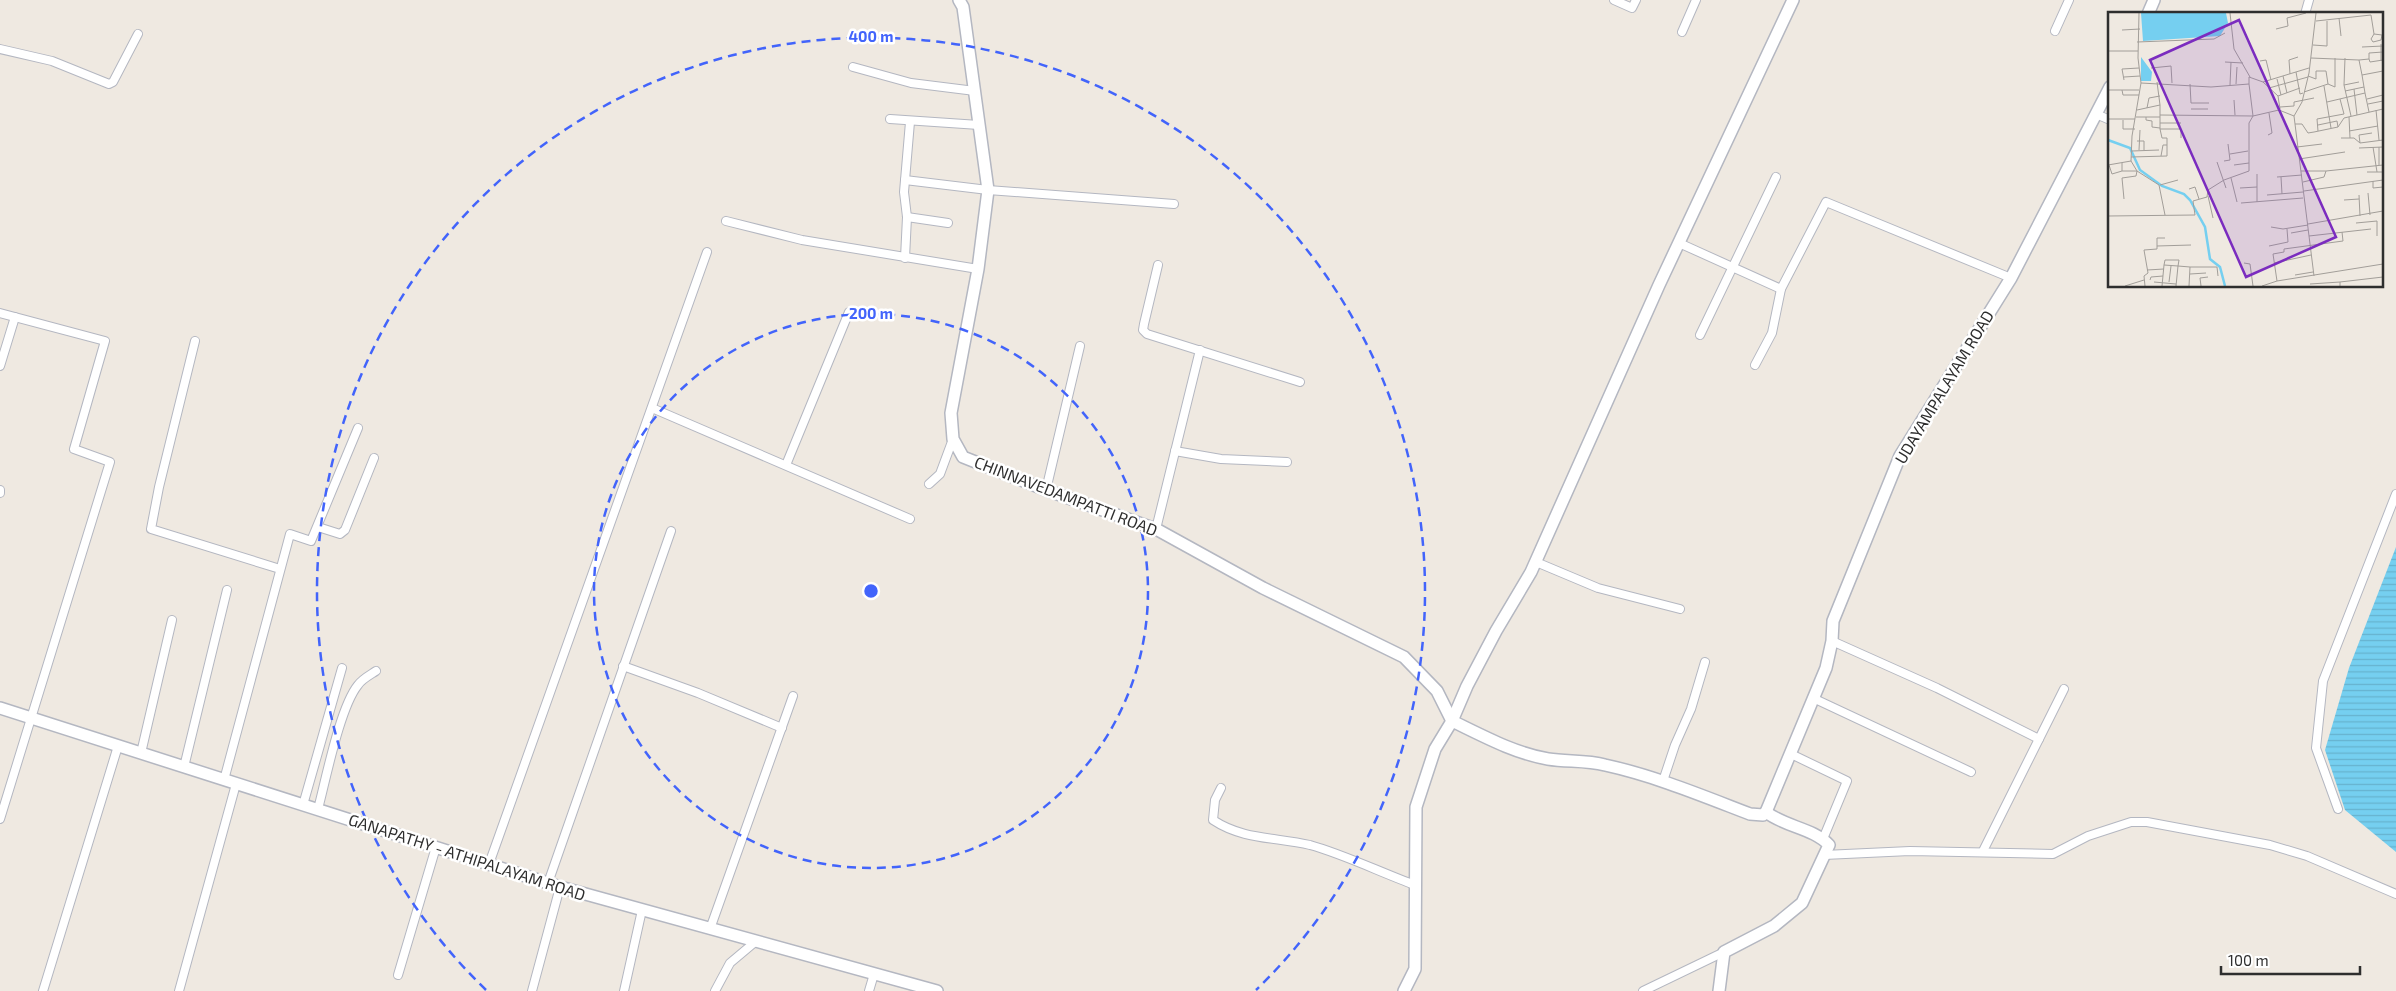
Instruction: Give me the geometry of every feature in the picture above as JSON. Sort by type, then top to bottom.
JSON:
[{"type":"street","points":[[929,484],[940,474],[953,440],[951,413],[978,269],[988,190],[964,7],[959,0]]},
{"type":"street","points":[[1614,0],[1632,8],[1636,0]]},
{"type":"street","points":[[1682,32],[1696,0]]},
{"type":"street","points":[[1404,991],[1415,968],[1416,807],[1435,749],[1452,721],[1467,686],[1536,562],[1580,459],[1793,0]]},
{"type":"street","points":[[2055,31],[2069,0]]},
{"type":"street","points":[[2149,12],[2154,0]]},
{"type":"street","points":[[2305,12],[2309,0]]},
{"type":"street","points":[[0,49],[52,61],[109,84],[113,82],[138,34]]},
{"type":"street","points":[[853,67],[911,83],[975,91]]},
{"type":"street","name":"UDAYAMPALAYAM ROAD","points":[[1766,812],[1815,699],[1826,668],[1832,641],[1833,621],[1900,456],[2011,278],[2108,91]]},
{"type":"street","points":[[2096,114],[2108,119]]},
{"type":"street","points":[[890,119],[910,122],[980,125]]},
{"type":"street","points":[[905,258],[907,218],[905,180],[910,122]]},
{"type":"street","points":[[1700,335],[1776,177]]},
{"type":"street","points":[[905,180],[988,190],[1174,204]]},
{"type":"street","points":[[1755,365],[1772,333],[1781,289],[1826,202],[2011,278]]},
{"type":"street","points":[[907,218],[948,223]]},
{"type":"street","points":[[726,221],[802,240],[978,269]]},
{"type":"street","points":[[1679,243],[1781,289]]},
{"type":"street","points":[[489,864],[707,252]]},
{"type":"street","points":[[1158,265],[1143,330],[1147,334],[1300,382]]},
{"type":"street","points":[[786,465],[849,312]]},
{"type":"street","points":[[0,313],[105,342],[74,449],[110,462],[0,819]]},
{"type":"street","points":[[0,366],[15,318]]},
{"type":"street","points":[[195,340],[159,486],[151,529],[280,569]]},
{"type":"street","points":[[1046,490],[1080,346]]},
{"type":"street","points":[[1156,529],[1200,350]]},
{"type":"street","points":[[652,408],[910,519]]},
{"type":"street","points":[[224,780],[290,534],[311,541],[358,428]]},
{"type":"street","name":"CHINNAVEDAMPATTI ROAD","points":[[953,440],[963,457],[1046,490],[1156,529],[1263,588],[1404,657],[1437,691],[1452,721]]},
{"type":"street","points":[[1175,451],[1221,459],[1287,462]]},
{"type":"street","points":[[318,527],[340,534],[345,530],[374,458]]},
{"type":"street","points":[[2338,809],[2316,748],[2322,681],[2396,494]]},
{"type":"street","points":[[548,884],[671,532]]},
{"type":"street","points":[[1536,562],[1598,588],[1680,609]]},
{"type":"street","points":[[184,767],[227,590]]},
{"type":"street","points":[[142,753],[172,620]]},
{"type":"street","points":[[1832,641],[1937,688],[2039,739]]},
{"type":"street","points":[[1663,782],[1675,745],[1691,709],[1705,662]]},
{"type":"street","points":[[623,666],[782,728]]},
{"type":"street","points":[[303,805],[342,668]]},
{"type":"street","points":[[318,809],[343,717],[352,693],[359,683],[376,671]]},
{"type":"street","points":[[1983,851],[2064,689]]},
{"type":"street","points":[[710,929],[793,696]]},
{"type":"street","points":[[1815,699],[1971,772]]},
{"type":"street","name":"GANAPATHY - ATHIPALAYAM ROAD","points":[[0,708],[560,888],[937,991]]},
{"type":"street","points":[[1452,721],[1505,747],[1549,759],[1605,764],[1663,782],[1750,814],[1763,815],[1766,812],[1777,820],[1823,838],[1829,844],[1802,903],[1774,926],[1648,990]]},
{"type":"street","points":[[43,991],[118,746]]},
{"type":"street","points":[[1791,754],[1848,781],[1823,838]]},
{"type":"street","points":[[179,991],[236,784]]},
{"type":"street","points":[[1221,788],[1214,800],[1213,820],[1225,828],[1241,834],[1310,845],[1415,885]]},
{"type":"street","points":[[1824,856],[1910,851],[1983,851],[2053,854],[2088,836],[2131,822],[2147,822],[2297,853],[2396,894]]},
{"type":"street","points":[[398,975],[436,847]]},
{"type":"street","points":[[532,991],[560,888]]},
{"type":"street","points":[[624,991],[642,910]]},
{"type":"street","points":[[716,991],[730,963],[755,942]]},
{"type":"street","points":[[1719,991],[1724,952]]},
{"type":"street","points":[[869,991],[874,974]]},
{"type":"water","points":[[2396,547],[2396,852],[2345,810],[2325,750],[2349,668]]}]
